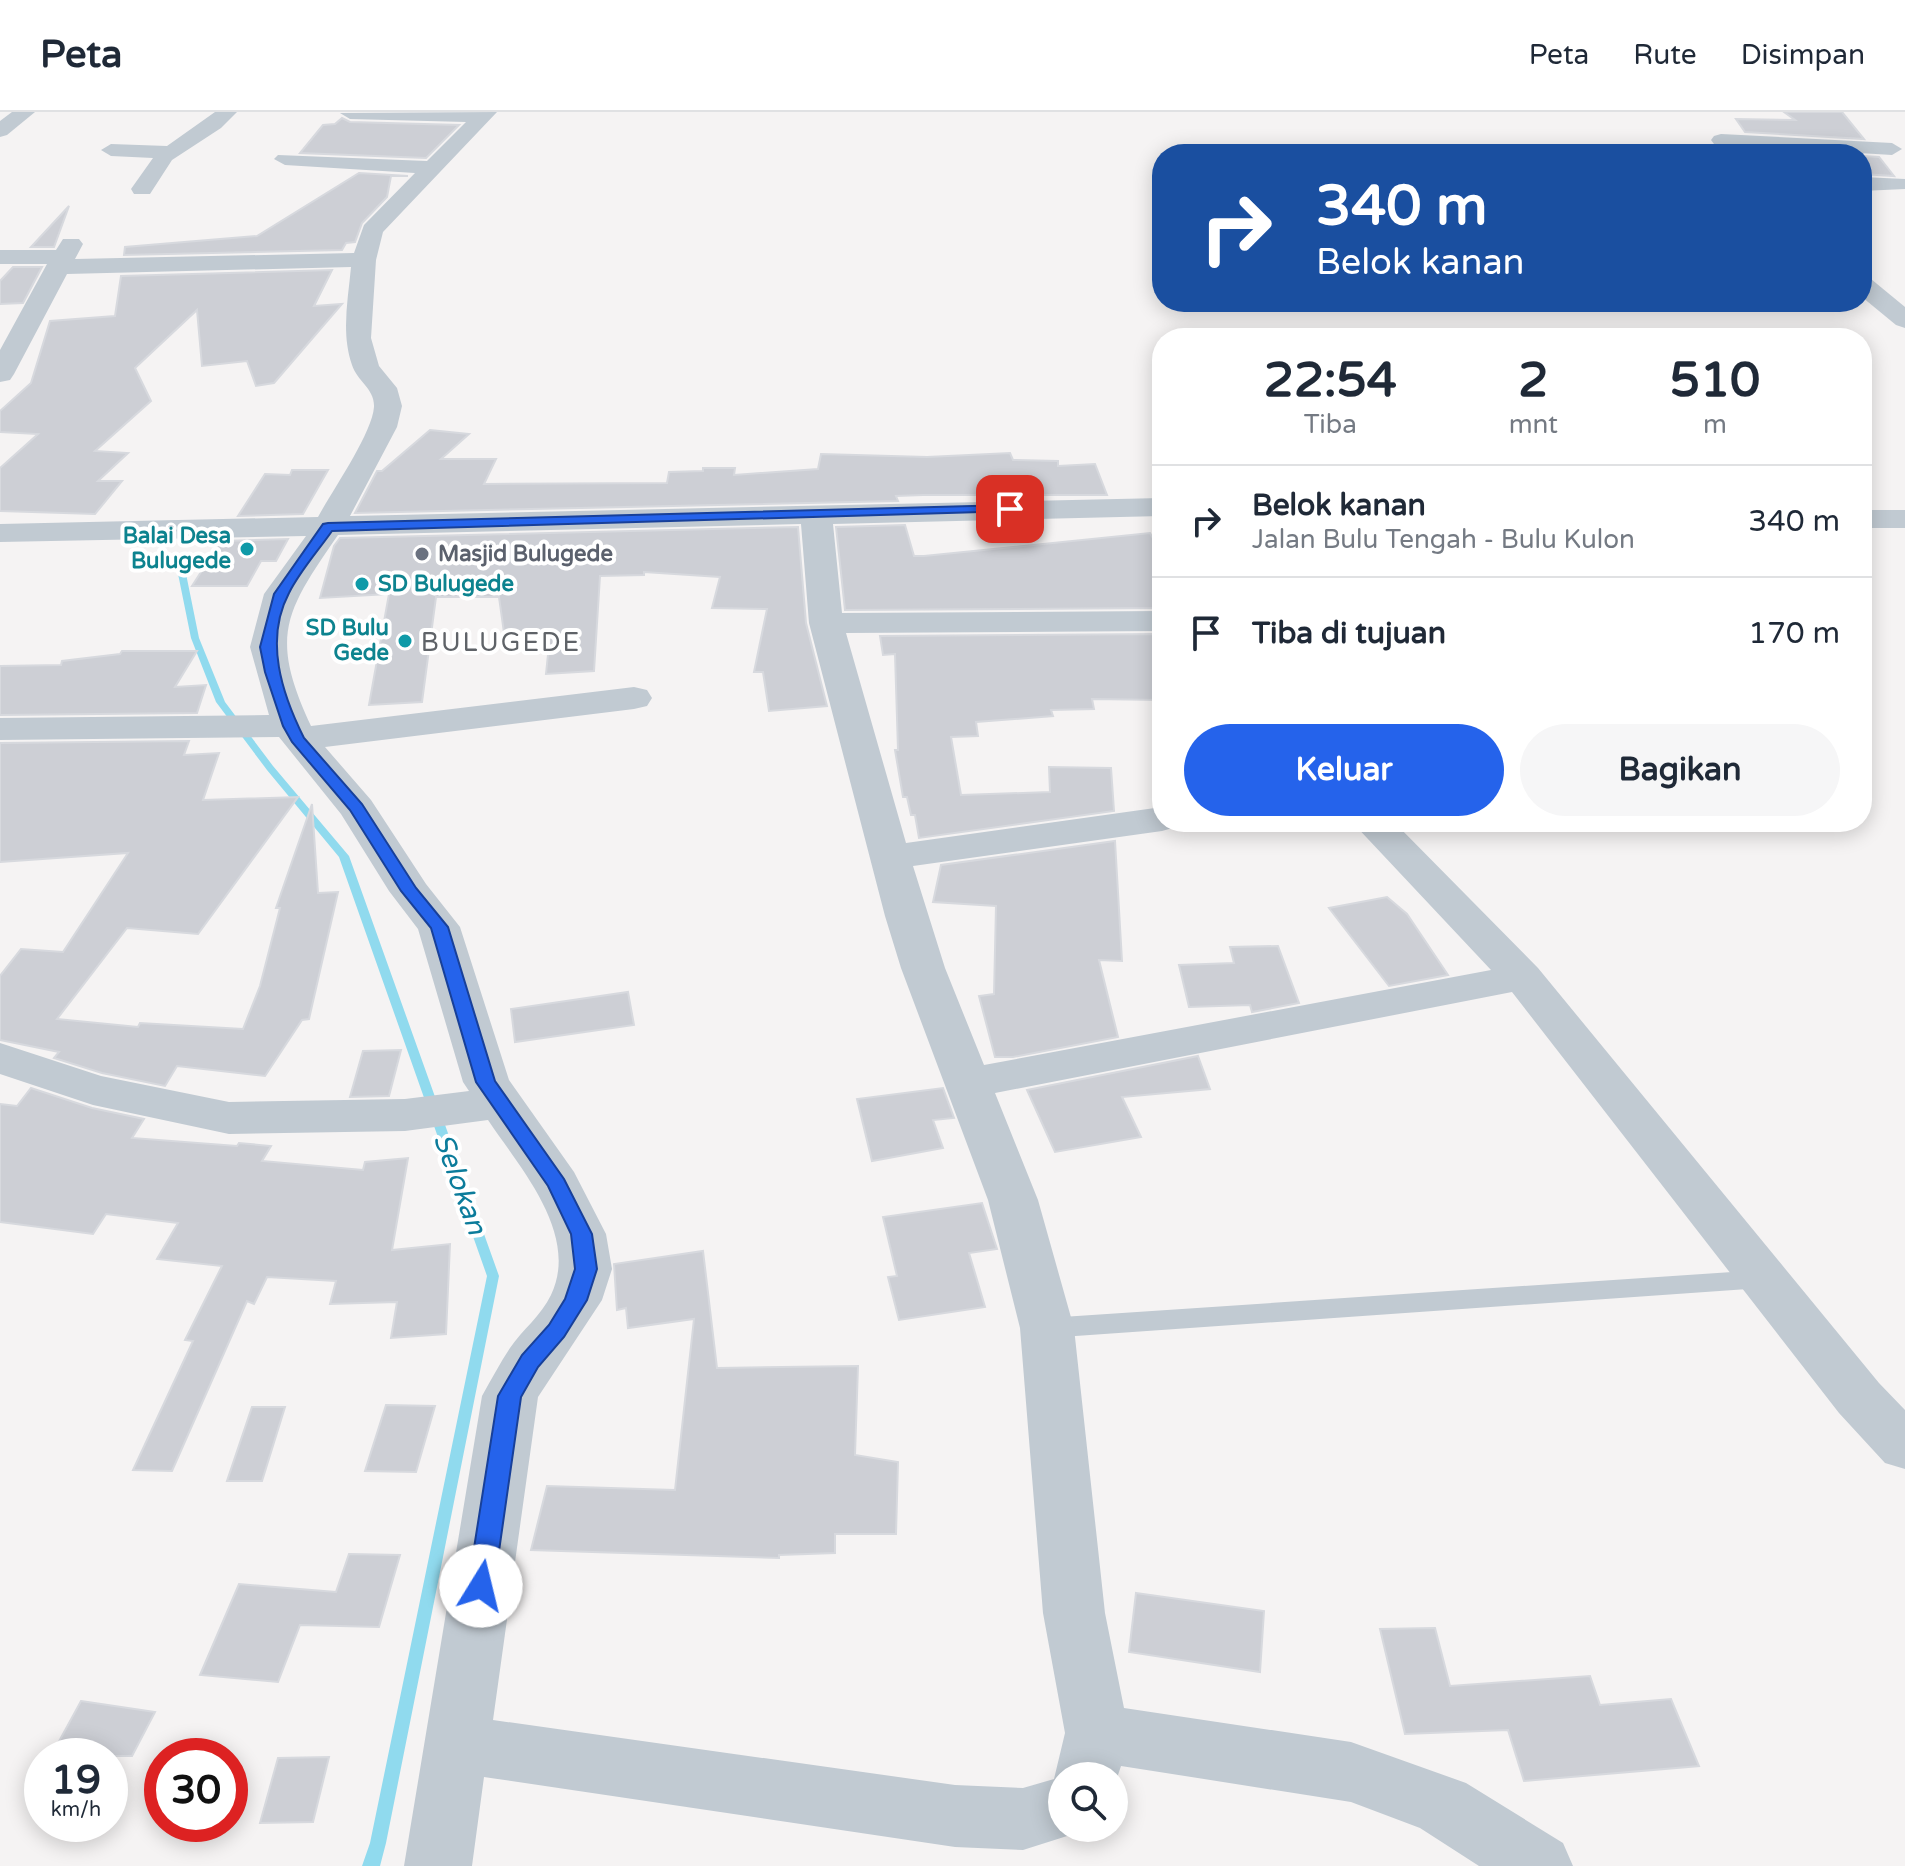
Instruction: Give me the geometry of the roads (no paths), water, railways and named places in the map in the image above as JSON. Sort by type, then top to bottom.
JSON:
[{"type":"street","points":[[0,131],[25,112]]},
{"type":"street","points":[[142,189],[164,152],[214,124],[227,112]]},
{"type":"street","points":[[350,113],[485,114]]},
{"type":"street","points":[[0,257],[66,257],[96,267],[360,241],[485,114]]},
{"type":"street","points":[[1704,121],[1725,144]]},
{"type":"street","points":[[1872,149],[1892,149]]},
{"type":"street","points":[[111,150],[164,152]]},
{"type":"street","points":[[285,159],[435,168]]},
{"type":"street","points":[[1872,184],[1898,184]]},
{"type":"street","points":[[360,241],[359,349],[366,368],[383,388],[388,406],[383,427],[328,527],[281,594],[267,647],[272,672],[294,733],[357,808],[410,891],[439,927],[486,1082],[488,1105],[557,1184],[581,1234],[586,1269],[576,1300],[556,1331],[530,1361],[510,1396],[438,1866]]},
{"type":"street","points":[[0,374],[66,257]]},
{"type":"street","points":[[1872,292],[1905,320]]},
{"type":"street","points":[[0,321],[30,320]]},
{"type":"street","points":[[0,533],[1152,507]]},
{"type":"street","points":[[816,513],[826,623],[923,968],[1013,1200],[1047,1328],[1074,1613],[1092,1755],[1351,1772],[1442,1805],[1539,1866]]},
{"type":"street","points":[[1872,519],[1905,519]]},
{"type":"street","points":[[826,623],[1152,621]]},
{"type":"street","points":[[0,729],[233,727],[294,733],[634,698]]},
{"type":"street","points":[[892,857],[1152,820]]},
{"type":"street","points":[[1382,832],[1523,977],[1762,1279],[1859,1398],[1905,1447]]},
{"type":"street","points":[[969,1083],[1523,977]]},
{"type":"street","points":[[0,1058],[93,1090],[229,1118],[405,1115],[488,1105]]},
{"type":"street","points":[[457,1744],[955,1816],[1023,1819],[1048,1812]]},
{"type":"lane","points":[[1047,1328],[1762,1279]]},
{"type":"waterway","name":"Selokan","points":[[178,554],[195,638],[221,702],[270,768],[344,856],[493,1276],[371,1866]]},
{"type":"place","name":"Balai Desa Bulugede","points":[[247,549]]},
{"type":"place","name":"Masjid Bulugede","points":[[422,554]]},
{"type":"place","name":"SD Bulugede","points":[[362,584]]},
{"type":"place","name":"SD Bulu Gede","points":[[405,641]]},
{"type":"district","name":"BULUGEDE","points":[[501,642]]}]
